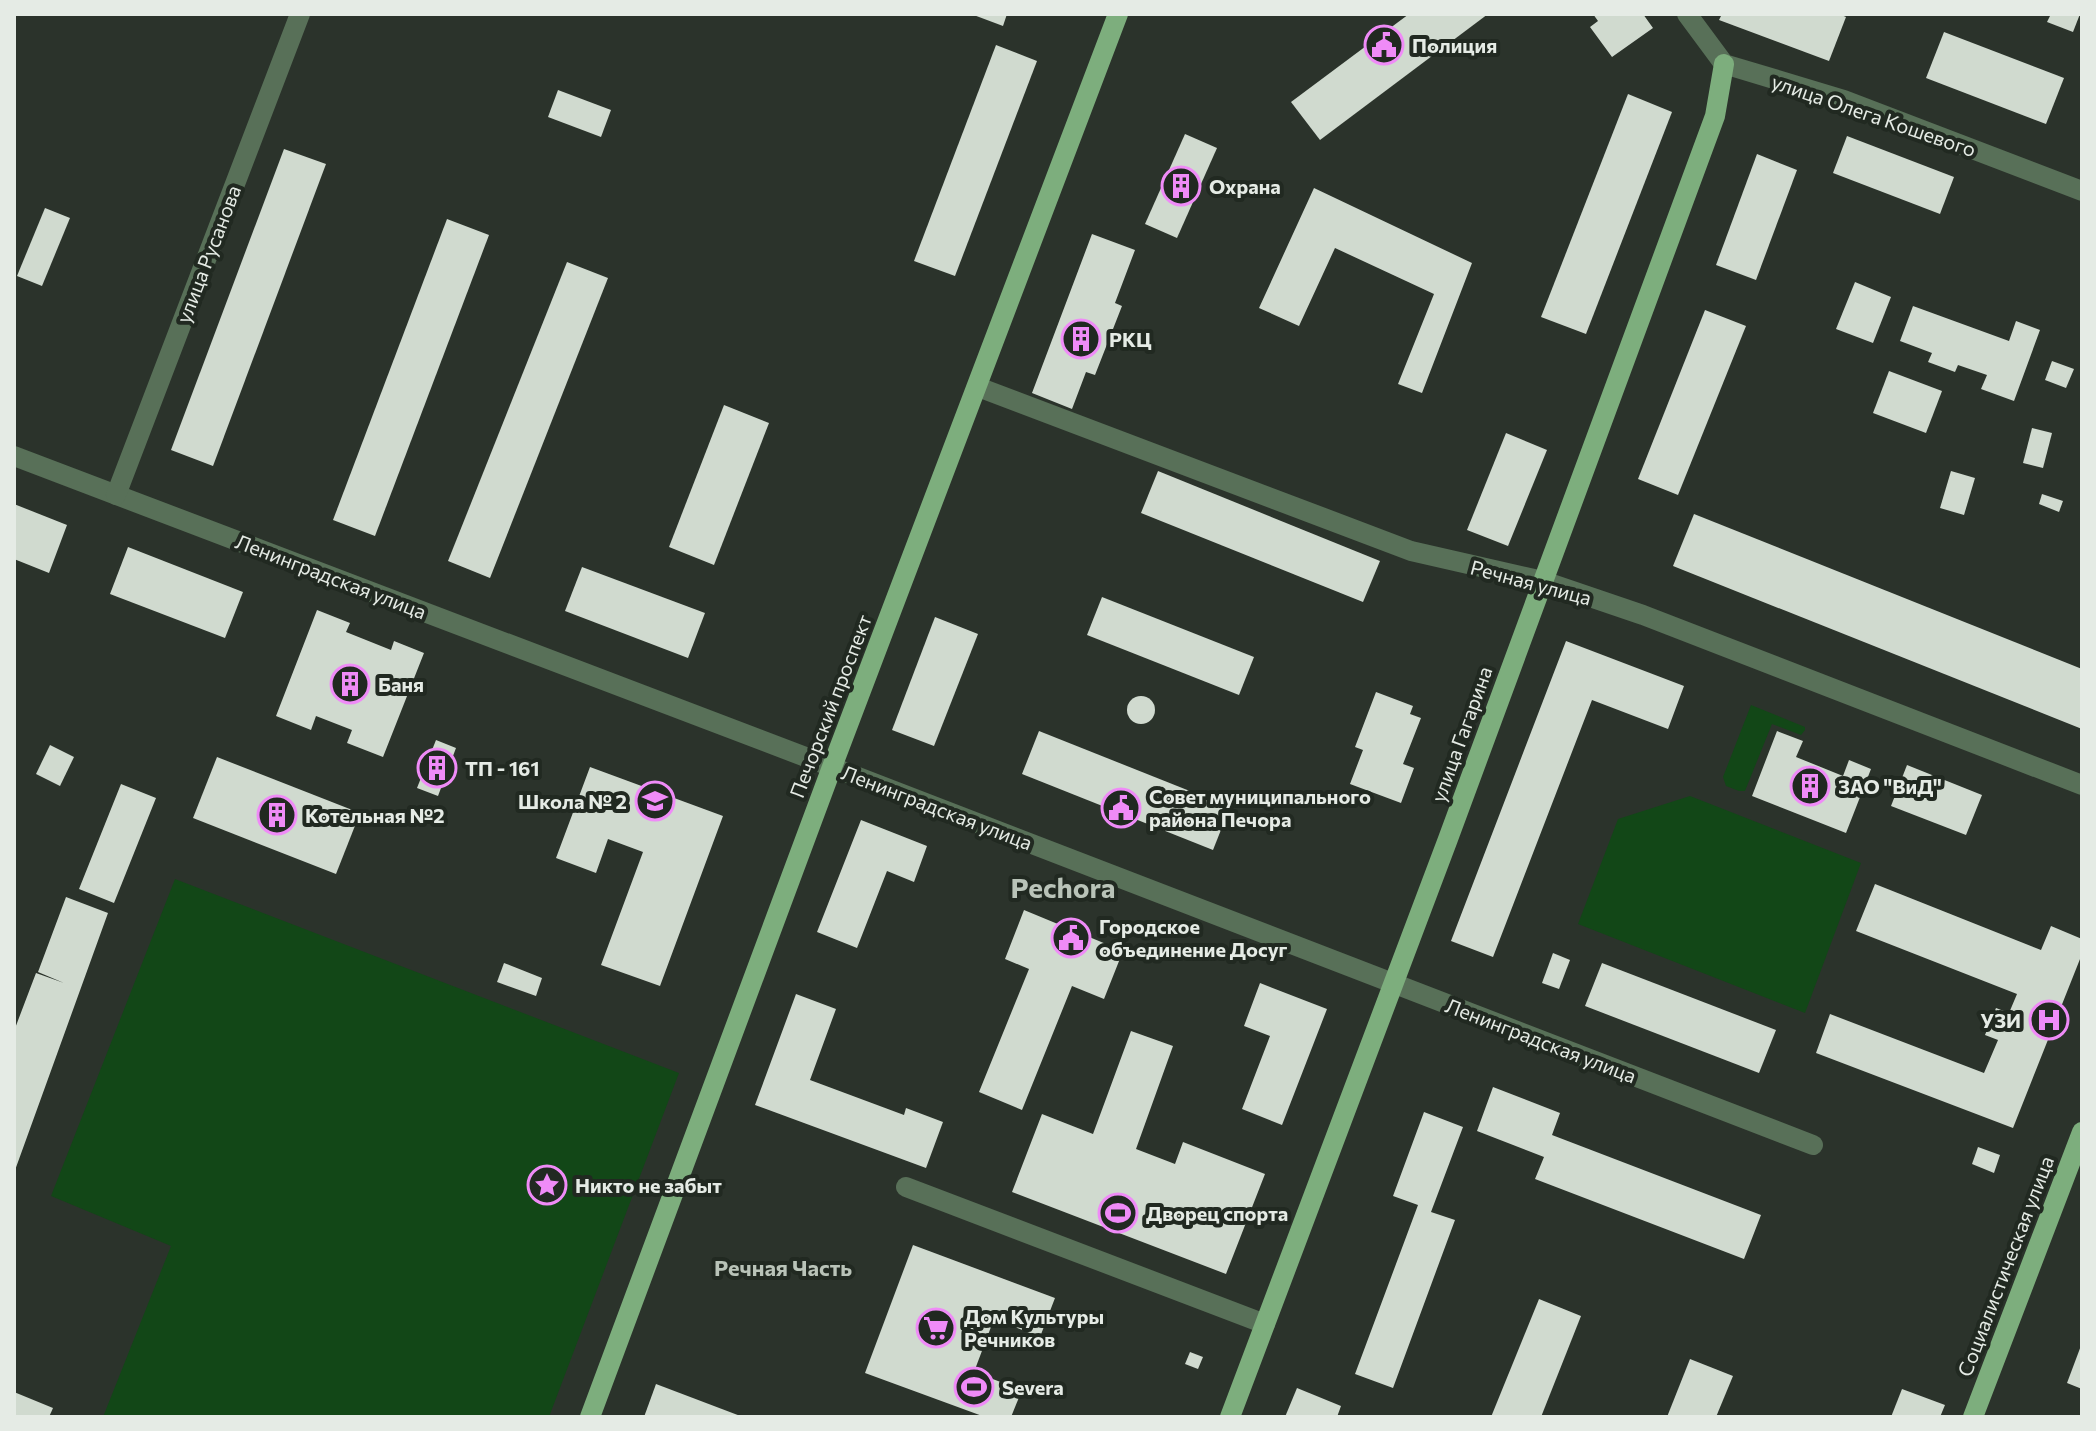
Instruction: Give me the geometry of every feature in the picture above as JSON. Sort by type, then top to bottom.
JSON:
[{"type":"main road","name":"Печорский проспект","points":[[590,1417],[832,767],[1118,14]]},
{"type":"main road","name":"улица Гагарина","points":[[1230,1417],[1715,116],[1724,64]]},
{"type":"main road","name":"Социалистическая улица","points":[[1973,1417],[2082,1132]]},
{"type":"street","name":"улица Русанова","points":[[116,495],[300,14]]},
{"type":"street","points":[[1687,14],[1724,64]]},
{"type":"street","name":"улица Олега Кошевого","points":[[1724,64],[1844,100],[2082,191]]},
{"type":"street","name":"Речная улица","points":[[978,387],[1411,551],[1543,581],[1643,615],[2082,785]]},
{"type":"street","name":"Ленинградская улица","points":[[14,456],[1813,1145]]},
{"type":"street","points":[[906,1187],[1265,1324]]},
{"type":"green space","points":[[1751,705],[1805,727],[1805,730],[1801,735],[1772,724],[1745,791],[1739,791],[1726,786],[1723,777]]},
{"type":"green space","points":[[1690,796],[1861,863],[1805,1013],[1578,924],[1618,819]]},
{"type":"green space","points":[[175,879],[679,1073],[549,1417],[103,1417],[171,1246],[51,1196]]},
{"type":"building","points":[[971,14],[1007,14],[1003,26]]},
{"type":"building","name":"Полиция","points":[[1409,14],[1488,14],[1320,140],[1291,102]]},
{"type":"building","points":[[1593,14],[1643,14],[1653,28],[1612,57],[1590,27],[1598,21]]},
{"type":"building","points":[[1722,14],[1839,14],[1846,17],[1829,61],[1719,20]]},
{"type":"building","points":[[2051,14],[2080,14],[2073,32],[2047,22]]},
{"type":"building","points":[[1944,32],[2064,78],[2046,124],[1926,78]]},
{"type":"building","points":[[996,45],[1037,61],[955,276],[914,261]]},
{"type":"building","points":[[558,90],[611,110],[601,137],[548,117]]},
{"type":"building","points":[[1628,94],[1672,112],[1586,334],[1541,317]]},
{"type":"building","name":"Охрана","points":[[1185,134],[1217,148],[1177,238],[1145,224]]},
{"type":"building","points":[[1847,136],[1954,177],[1940,214],[1833,173]]},
{"type":"building","points":[[284,149],[326,164],[213,466],[171,450]]},
{"type":"building","points":[[1757,154],[1797,170],[1756,280],[1716,265]]},
{"type":"building","points":[[1314,188],[1472,263],[1422,393],[1398,384],[1434,294],[1335,248],[1299,326],[1259,308]]},
{"type":"building","points":[[45,208],[70,218],[42,286],[17,276]]},
{"type":"building","points":[[447,219],[489,235],[375,536],[333,520]]},
{"type":"building","name":"РКЦ","points":[[1092,234],[1135,250],[1115,303],[1122,306],[1095,375],[1086,372],[1072,409],[1032,393]]},
{"type":"building","points":[[567,262],[608,278],[490,578],[448,561]]},
{"type":"building","points":[[1855,282],[1891,297],[1873,343],[1836,329]]},
{"type":"building","points":[[1913,306],[2009,341],[2016,321],[2040,330],[2014,401],[1981,389],[1987,375],[1958,365],[1955,372],[1928,362],[1932,353],[1900,341]]},
{"type":"building","points":[[1705,310],[1746,326],[1678,495],[1638,479]]},
{"type":"building","points":[[2052,361],[2074,369],[2066,388],[2045,380]]},
{"type":"building","points":[[1889,371],[1942,391],[1926,433],[1873,413]]},
{"type":"building","points":[[724,405],[769,423],[714,565],[669,547]]},
{"type":"building","points":[[2032,428],[2052,433],[2043,468],[2023,463]]},
{"type":"building","points":[[1506,433],[1547,450],[1508,546],[1467,530]]},
{"type":"building","points":[[1158,471],[1380,561],[1363,602],[1141,513]]},
{"type":"building","points":[[1951,471],[1975,478],[1964,515],[1940,508]]},
{"type":"building","points":[[2042,494],[2063,501],[2059,512],[2039,504]]},
{"type":"building","points":[[14,504],[67,525],[49,573],[14,559]]},
{"type":"building","points":[[1694,514],[2082,669],[2082,729],[1673,566]]},
{"type":"building","points":[[128,547],[243,592],[225,638],[110,594]]},
{"type":"building","points":[[582,567],[705,613],[688,658],[565,611]]},
{"type":"building","points":[[1102,597],[1254,657],[1239,695],[1087,635]]},
{"type":"building","name":"Баня","points":[[317,610],[350,623],[346,632],[391,650],[394,641],[424,653],[383,757],[347,743],[352,730],[316,716],[311,730],[276,716]]},
{"type":"building","points":[[935,617],[978,634],[934,746],[892,730]]},
{"type":"building","points":[[1566,641],[1684,686],[1668,729],[1592,700],[1493,957],[1451,941]]},
{"type":"building","points":[[1376,692],[1413,706],[1410,714],[1421,718],[1403,764],[1414,768],[1401,803],[1350,784],[1363,750],[1355,747]]},
{"type":"building","points":[[1141,696],[1151,700],[1155,710],[1151,720],[1141,724],[1131,720],[1127,710],[1131,700]]},
{"type":"building","points":[[1039,731],[1230,807],[1213,850],[1022,774]]},
{"type":"building","name":"ЗАО \"ВиД\"","points":[[1777,731],[1803,741],[1796,757],[1843,776],[1849,760],[1871,769],[1846,833],[1752,796]]},
{"type":"building","name":"ТП - 161","points":[[436,740],[456,748],[438,796],[417,788]]},
{"type":"building","points":[[50,745],[74,757],[60,786],[36,774]]},
{"type":"building","name":"Котельная №2","points":[[217,757],[360,813],[336,874],[193,818]]},
{"type":"building","points":[[1907,765],[1982,795],[1966,835],[1891,806]]},
{"type":"building","points":[[590,767],[723,816],[660,986],[601,965],[643,852],[608,839],[596,873],[556,858]]},
{"type":"building","points":[[121,784],[156,798],[114,903],[79,889]]},
{"type":"building","points":[[861,820],[927,846],[914,882],[887,871],[857,948],[817,932]]},
{"type":"building","points":[[1875,884],[2041,950],[2051,926],[2082,939],[2082,954],[2013,1128],[1816,1053],[1830,1014],[1984,1073],[1998,1040],[1985,1035],[1996,1008],[2009,1013],[2017,994],[1856,931]]},
{"type":"building","points":[[66,897],[108,913],[14,1173],[14,1031],[36,973],[64,983],[38,972]]},
{"type":"building","points":[[1024,910],[1123,951],[1104,999],[1072,986],[1022,1110],[979,1092],[1029,969],[1005,959]]},
{"type":"building","points":[[1553,953],[1570,960],[1559,989],[1542,983]]},
{"type":"building","points":[[504,963],[542,978],[536,996],[497,982]]},
{"type":"building","points":[[1602,963],[1776,1030],[1759,1073],[1585,1006]]},
{"type":"building","points":[[1260,983],[1327,1009],[1282,1125],[1242,1109],[1270,1036],[1244,1026]]},
{"type":"building","points":[[796,994],[836,1009],[810,1080],[904,1115],[906,1108],[943,1122],[926,1168],[755,1105]]},
{"type":"building","points":[[1131,1031],[1173,1046],[1136,1149],[1175,1164],[1183,1142],[1265,1174],[1226,1274],[1012,1192],[1042,1114],[1093,1134]]},
{"type":"building","points":[[1493,1087],[1560,1113],[1552,1135],[1761,1215],[1744,1259],[1535,1179],[1544,1157],[1477,1131]]},
{"type":"building","points":[[1424,1112],[1463,1127],[1431,1212],[1455,1220],[1393,1388],[1355,1374],[1418,1205],[1393,1196]]},
{"type":"building","points":[[1978,1147],[2000,1155],[1994,1173],[1972,1164]]},
{"type":"building","name":"Дом Культуры Речников","points":[[913,1245],[1055,1298],[1040,1337],[994,1319],[974,1372],[1022,1390],[1011,1417],[985,1417],[865,1373]]},
{"type":"building","points":[[1539,1299],[1581,1316],[1541,1417],[1491,1417]]},
{"type":"building","points":[[2082,1343],[2082,1389],[2067,1383]]},
{"type":"building","points":[[1190,1352],[1203,1357],[1198,1369],[1185,1364]]},
{"type":"building","points":[[1690,1359],[1733,1376],[1716,1417],[1667,1417]]},
{"type":"building","points":[[656,1384],[743,1417],[644,1417]]},
{"type":"building","points":[[1297,1388],[1341,1406],[1337,1417],[1285,1417]]},
{"type":"building","points":[[1902,1389],[1945,1405],[1940,1417],[1891,1417]]},
{"type":"building","points":[[14,1392],[53,1408],[49,1417],[14,1417]]},
{"type":"place","name":"Полиция","points":[[1384,45]]},
{"type":"place","name":"Охрана","points":[[1181,186]]},
{"type":"place","name":"РКЦ","points":[[1081,339]]},
{"type":"place","name":"Баня","points":[[350,684]]},
{"type":"place","name":"ТП - 161","points":[[437,768]]},
{"type":"place","name":"ЗАО \"ВиД\"","points":[[1810,786]]},
{"type":"place","name":"Школа № 2","points":[[655,801]]},
{"type":"place","name":"Совет муниципального района Печора","points":[[1121,808]]},
{"type":"place","name":"Котельная №2","points":[[277,815]]},
{"type":"place","name":"Городское объединение Досуг","points":[[1071,938]]},
{"type":"place","name":"УЗИ","points":[[2049,1020]]},
{"type":"place","name":"Никто не забыт","points":[[547,1185]]},
{"type":"place","name":"Дворец спорта","points":[[1118,1213]]},
{"type":"place","name":"Дом Культуры Речников","points":[[936,1328]]},
{"type":"place","name":"Severa","points":[[974,1387]]},
{"type":"district","name":"Pechora","points":[[1063,887]]},
{"type":"district","name":"Речная Часть","points":[[783,1267]]}]
